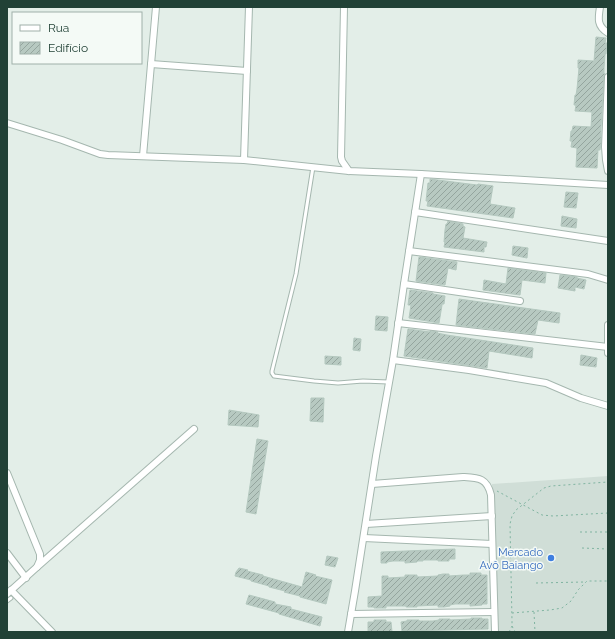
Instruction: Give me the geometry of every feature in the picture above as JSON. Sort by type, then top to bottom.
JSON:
[{"type":"street","points":[[143,156],[156,7]]},
{"type":"street","points":[[244,160],[249,7]]},
{"type":"street","points":[[344,7],[341,156],[342,161],[349,171]]},
{"type":"street","points":[[600,7],[598,18],[599,24],[603,30],[608,33]]},
{"type":"street","points":[[151,64],[247,71]]},
{"type":"street","points":[[608,77],[605,147],[608,171]]},
{"type":"street","points":[[7,123],[62,140],[100,154],[108,155],[244,160],[349,171],[608,185]]},
{"type":"street","points":[[348,632],[388,382],[393,360],[421,174]]},
{"type":"street","points":[[415,212],[608,241]]},
{"type":"street","points":[[409,251],[588,274],[608,280]]},
{"type":"street","points":[[404,284],[520,301]]},
{"type":"street","points":[[398,323],[608,347]]},
{"type":"street","points":[[608,325],[608,353]]},
{"type":"street","points":[[393,360],[469,370],[546,383],[582,398],[608,406]]},
{"type":"street","points":[[52,632],[9,594],[37,567],[194,429]]},
{"type":"street","points":[[7,473],[40,554],[40,560],[37,567]]},
{"type":"street","points":[[372,484],[463,477],[483,480],[489,488],[491,495],[495,632]]},
{"type":"street","points":[[366,524],[492,516]]},
{"type":"street","points":[[364,538],[492,544]]},
{"type":"street","points":[[7,553],[26,578]]},
{"type":"street","points":[[351,614],[494,612]]},
{"type":"lane","points":[[313,167],[296,274],[272,373],[274,376],[314,381],[388,382]]},
{"type":"lane","points":[[7,601],[9,594]]},
{"type":"path","points":[[509,632],[512,626],[510,524],[512,516],[516,510],[544,488],[550,486],[608,482]]},
{"type":"path","points":[[489,488],[542,515],[553,516],[608,513]]},
{"type":"path","points":[[580,532],[608,532]]},
{"type":"path","points":[[582,548],[608,548]]},
{"type":"path","points":[[536,583],[608,581]]},
{"type":"path","points":[[512,613],[562,608],[571,601],[578,590],[587,582]]},
{"type":"path","points":[[534,611],[535,632]]},
{"type":"path","points":[[512,626],[516,632]]},
{"type":"shaded area","name":"Mercado Avô Baiango","points":[[608,476],[608,632],[497,632],[492,484]]},
{"type":"building","points":[[596,37],[606,38],[605,43],[607,43],[604,68],[605,74],[601,144],[600,150],[598,150],[597,168],[576,167],[577,148],[571,147],[571,131],[573,126],[591,127],[592,112],[575,111],[576,105],[574,105],[579,68],[578,60],[594,61]]},
{"type":"building","points":[[430,179],[493,186],[490,204],[515,208],[513,218],[427,206],[428,201],[426,201],[428,183],[430,183]]},
{"type":"building","points":[[566,192],[578,193],[576,208],[564,207]]},
{"type":"building","points":[[562,216],[577,219],[576,228],[561,226]]},
{"type":"building","points":[[448,221],[463,224],[465,227],[463,238],[487,242],[486,247],[484,247],[484,252],[444,247],[445,230]]},
{"type":"building","points":[[513,246],[528,248],[527,258],[512,255]]},
{"type":"building","points":[[419,257],[457,262],[456,270],[448,268],[445,285],[416,281]]},
{"type":"building","points":[[508,268],[546,273],[545,283],[522,280],[520,295],[483,290],[484,280],[506,284]]},
{"type":"building","points":[[560,275],[577,277],[586,280],[584,289],[575,287],[575,291],[558,288]]},
{"type":"building","points":[[410,290],[445,296],[439,323],[409,318],[411,305],[408,305]]},
{"type":"building","points":[[459,299],[560,313],[559,323],[538,320],[535,334],[456,325]]},
{"type":"building","points":[[376,316],[388,317],[387,331],[375,330]]},
{"type":"building","points":[[408,329],[438,332],[437,333],[447,335],[533,348],[532,358],[489,351],[487,368],[404,356]]},
{"type":"building","points":[[354,338],[361,339],[360,351],[353,350]]},
{"type":"building","points":[[581,355],[597,358],[596,367],[580,365]]},
{"type":"building","points":[[325,356],[341,357],[341,365],[325,364]]},
{"type":"building","points":[[311,398],[324,398],[323,422],[310,421]]},
{"type":"building","points":[[229,410],[259,415],[258,427],[228,425]]},
{"type":"building","points":[[257,439],[268,441],[256,514],[246,512]]},
{"type":"building","points":[[455,549],[455,559],[449,559],[449,561],[423,560],[405,563],[405,561],[393,561],[381,563],[381,552]]},
{"type":"building","points":[[327,556],[338,558],[335,567],[325,565]]},
{"type":"building","points":[[239,568],[302,587],[306,572],[332,580],[326,604],[235,576]]},
{"type":"building","points":[[470,573],[481,573],[481,575],[487,575],[487,604],[470,606],[470,604],[455,604],[444,607],[438,607],[438,605],[417,607],[386,606],[386,608],[368,607],[368,597],[382,596],[382,576],[388,576],[388,578],[405,577],[405,575],[417,575],[417,577],[449,574],[449,576],[470,575]]},
{"type":"building","points":[[249,595],[275,602],[275,604],[291,607],[291,609],[322,617],[320,626],[246,604]]},
{"type":"building","points":[[471,618],[488,619],[488,629],[402,631],[401,622],[407,620],[433,621],[439,619],[450,620]]},
{"type":"building","points":[[374,620],[386,620],[386,622],[391,622],[392,632],[368,632],[368,622],[374,622]]},
{"type":"place","name":"Mercado Avô Baiango","points":[[551,558]]}]
